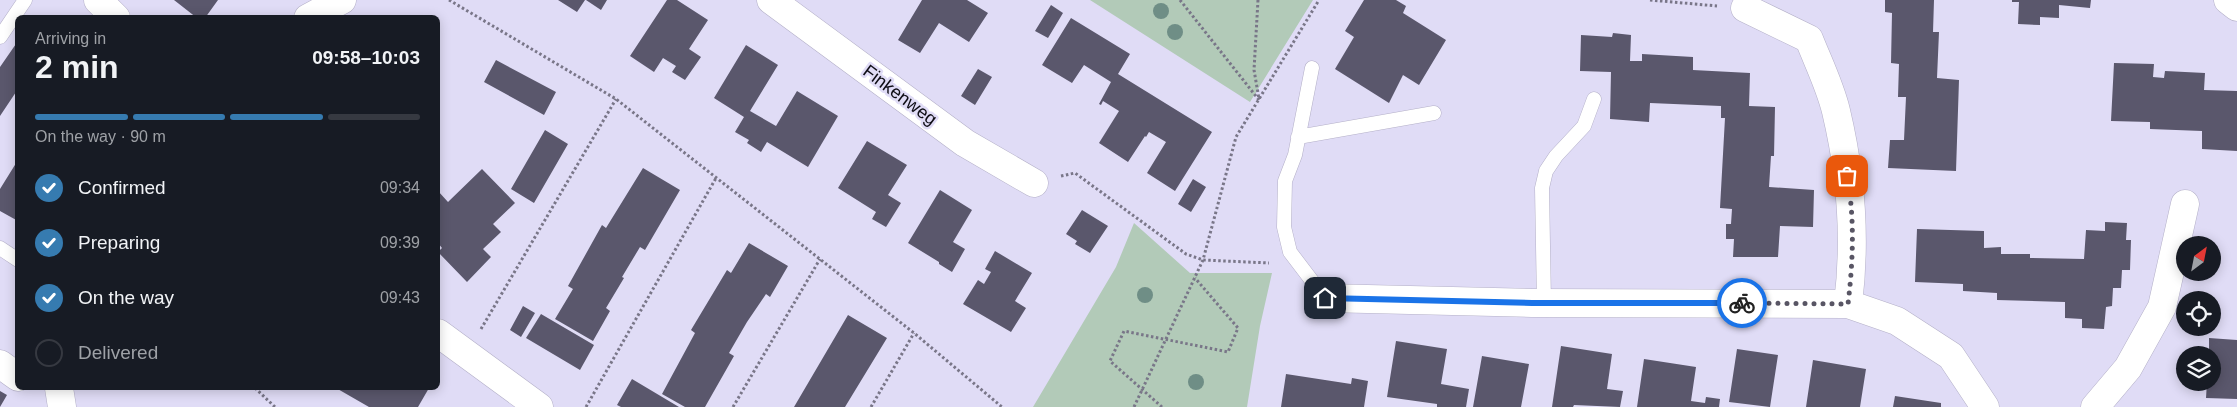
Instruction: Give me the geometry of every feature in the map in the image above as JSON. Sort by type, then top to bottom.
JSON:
[{"type":"street","points":[[98,0],[113,15]]},
{"type":"street","points":[[314,15],[342,0]]},
{"type":"street","name":"Finkenweg","points":[[771,0],[965,143],[1034,183]]},
{"type":"street","points":[[2228,0],[2237,7]]},
{"type":"street","points":[[1745,8],[1809,39],[1835,109],[1850,192],[1853,264],[1848,304]]},
{"type":"street","points":[[2094,407],[2128,368],[2162,307],[2185,204]]},
{"type":"street","points":[[1325,298],[1544,303],[1848,304],[1897,321],[1951,356],[1985,407]]},
{"type":"street","points":[[440,334],[539,407]]},
{"type":"street","points":[[0,364],[15,375]]},
{"type":"lane","points":[[0,37],[25,0]]},
{"type":"lane","points":[[1312,68],[1295,155],[1285,181],[1284,228],[1290,252],[1325,298]]},
{"type":"lane","points":[[1544,303],[1542,188],[1546,171],[1556,156],[1584,126],[1594,99]]},
{"type":"lane","points":[[1298,137],[1434,113]]},
{"type":"lane","points":[[0,248],[15,258]]},
{"type":"path","points":[[449,0],[616,99],[914,333],[1002,407]]},
{"type":"path","points":[[1180,0],[1259,100]]},
{"type":"path","points":[[1258,0],[1254,70],[1259,100]]},
{"type":"path","points":[[1134,407],[1203,260],[1236,137],[1319,0]]},
{"type":"path","points":[[1650,0],[1745,8]]},
{"type":"path","points":[[465,354],[616,99]]},
{"type":"path","points":[[1034,183],[1075,173],[1186,254],[1203,260],[1267,261]]},
{"type":"path","points":[[586,407],[716,178]]},
{"type":"path","points":[[734,407],[820,259]]},
{"type":"path","points":[[1162,407],[1110,361],[1124,331],[1167,338],[1228,352],[1238,328],[1195,278]]},
{"type":"path","points":[[871,407],[914,333]]},
{"type":"path","points":[[257,390],[275,407]]},
{"type":"green space","points":[[1090,0],[1313,0],[1250,102]]},
{"type":"green space","points":[[1134,223],[1190,273],[1272,273],[1260,326],[1247,407],[1033,407],[1116,267]]},
{"type":"building","points":[[174,0],[218,0],[207,15],[193,15]]},
{"type":"building","points":[[558,0],[585,0],[577,12]]},
{"type":"building","points":[[586,0],[607,0],[601,10]]},
{"type":"building","points":[[667,0],[677,0],[708,20],[689,49],[701,57],[685,80],[672,72],[676,66],[663,58],[654,72],[630,56]]},
{"type":"building","points":[[922,0],[967,0],[988,13],[969,42],[939,23],[920,53],[898,40]]},
{"type":"building","points":[[1364,0],[1396,0],[1406,6],[1403,13],[1446,40],[1419,85],[1403,75],[1389,103],[1335,69],[1354,37],[1345,31]]},
{"type":"building","points":[[1885,0],[1934,0],[1933,32],[1939,32],[1937,78],[1959,80],[1956,171],[1888,168],[1890,140],[1904,140],[1906,97],[1898,97],[1899,64],[1891,63],[1892,13],[1885,12]]},
{"type":"building","points":[[2012,0],[2091,0],[2090,8],[2059,5],[2059,18],[2040,17],[2040,25],[2018,24],[2019,2],[2012,2]]},
{"type":"building","points":[[1051,5],[1063,13],[1048,38],[1035,31]]},
{"type":"building","points":[[1071,18],[1130,54],[1118,74],[1212,132],[1175,191],[1147,173],[1166,142],[1149,132],[1128,162],[1099,143],[1119,111],[1103,101],[1101,105],[1099,104],[1111,82],[1084,65],[1072,83],[1042,65]]},
{"type":"building","points":[[1613,33],[1631,35],[1630,61],[1642,61],[1642,54],[1693,57],[1693,70],[1750,73],[1749,106],[1775,107],[1774,156],[1771,156],[1769,187],[1814,190],[1813,227],[1780,226],[1778,257],[1733,257],[1734,239],[1726,239],[1726,224],[1731,224],[1732,209],[1720,208],[1725,118],[1721,118],[1721,106],[1650,103],[1649,122],[1610,119],[1611,72],[1580,71],[1581,35],[1612,37]]},
{"type":"building","points":[[15,45],[15,94],[0,116],[0,67]]},
{"type":"building","points":[[746,45],[778,65],[750,111],[776,126],[797,91],[838,116],[808,167],[767,142],[761,152],[747,143],[749,140],[735,132],[744,117],[714,98]]},
{"type":"building","points":[[496,60],[556,92],[544,115],[484,82]]},
{"type":"building","points":[[2114,63],[2154,64],[2153,77],[2164,78],[2165,71],[2205,73],[2204,90],[2237,91],[2237,151],[2202,149],[2202,131],[2150,129],[2150,122],[2111,121]]},
{"type":"building","points":[[978,69],[992,77],[975,105],[961,96]]},
{"type":"building","points":[[545,130],[568,144],[534,203],[511,189]]},
{"type":"building","points":[[867,141],[907,165],[888,195],[901,203],[886,227],[872,219],[876,212],[838,188]]},
{"type":"building","points":[[15,165],[15,219],[0,211],[0,189]]},
{"type":"building","points":[[643,168],[680,190],[645,250],[640,247],[622,277],[624,278],[606,308],[610,311],[593,341],[555,319],[573,289],[568,286],[602,225],[606,228]]},
{"type":"building","points":[[482,169],[515,203],[493,224],[501,232],[483,249],[491,257],[467,282],[440,254],[442,248],[440,246],[440,193],[448,202]]},
{"type":"building","points":[[1193,179],[1206,187],[1191,212],[1178,204]]},
{"type":"building","points":[[940,190],[972,210],[953,242],[965,249],[952,272],[908,243]]},
{"type":"building","points":[[1082,210],[1108,226],[1090,253],[1075,244],[1077,241],[1066,234]]},
{"type":"building","points":[[2105,222],[2127,223],[2126,240],[2131,240],[2130,270],[2122,270],[2121,288],[2113,288],[2112,306],[2106,307],[2104,329],[2082,328],[2082,319],[2065,318],[2065,302],[1997,300],[1997,293],[1963,291],[1963,284],[1915,282],[1917,229],[1984,231],[1984,248],[2001,247],[2001,254],[2030,254],[2030,258],[2084,259],[2086,230],[2105,231]]},
{"type":"building","points":[[749,243],[788,266],[770,297],[766,294],[747,322],[729,353],[734,356],[705,407],[685,407],[662,394],[695,333],[691,330],[727,270],[731,273]]},
{"type":"building","points":[[995,251],[1032,273],[1015,301],[1026,308],[1011,332],[963,304],[978,280],[984,284],[991,272],[985,269]]},
{"type":"building","points":[[523,306],[535,313],[521,337],[510,330]]},
{"type":"building","points":[[541,314],[594,345],[580,370],[526,338]]},
{"type":"building","points":[[848,315],[887,338],[845,407],[794,407]]},
{"type":"building","points":[[2209,338],[2237,340],[2237,399],[2206,398],[2206,391],[2221,391],[2221,346],[2209,346]]},
{"type":"building","points":[[1396,341],[1447,349],[1441,384],[1469,389],[1466,407],[1437,407],[1437,404],[1387,397]]},
{"type":"building","points":[[1561,346],[1612,354],[1607,389],[1623,391],[1620,407],[1574,405],[1573,407],[1552,407]]},
{"type":"building","points":[[1737,349],[1778,355],[1770,407],[1729,402]]},
{"type":"building","points":[[1482,356],[1529,364],[1521,407],[1473,407]]},
{"type":"building","points":[[1644,359],[1696,367],[1691,401],[1705,403],[1706,397],[1720,399],[1719,407],[1637,407]]},
{"type":"building","points":[[1813,360],[1866,369],[1860,407],[1806,407]]},
{"type":"building","points":[[1286,374],[1351,384],[1352,378],[1368,381],[1364,407],[1281,407]]},
{"type":"building","points":[[632,379],[679,407],[621,407],[617,405]]},
{"type":"building","points":[[339,390],[428,390],[418,407],[369,407]]},
{"type":"building","points":[[0,391],[7,395],[0,407]]},
{"type":"building","points":[[1895,396],[1941,403],[1941,407],[1893,407]]},
{"type":"way so far","points":[[1742,303],[1848,304],[1853,264],[1850,192],[1847,176]]},
{"type":"route","points":[[1325,298],[1532,303],[1742,303]]}]
